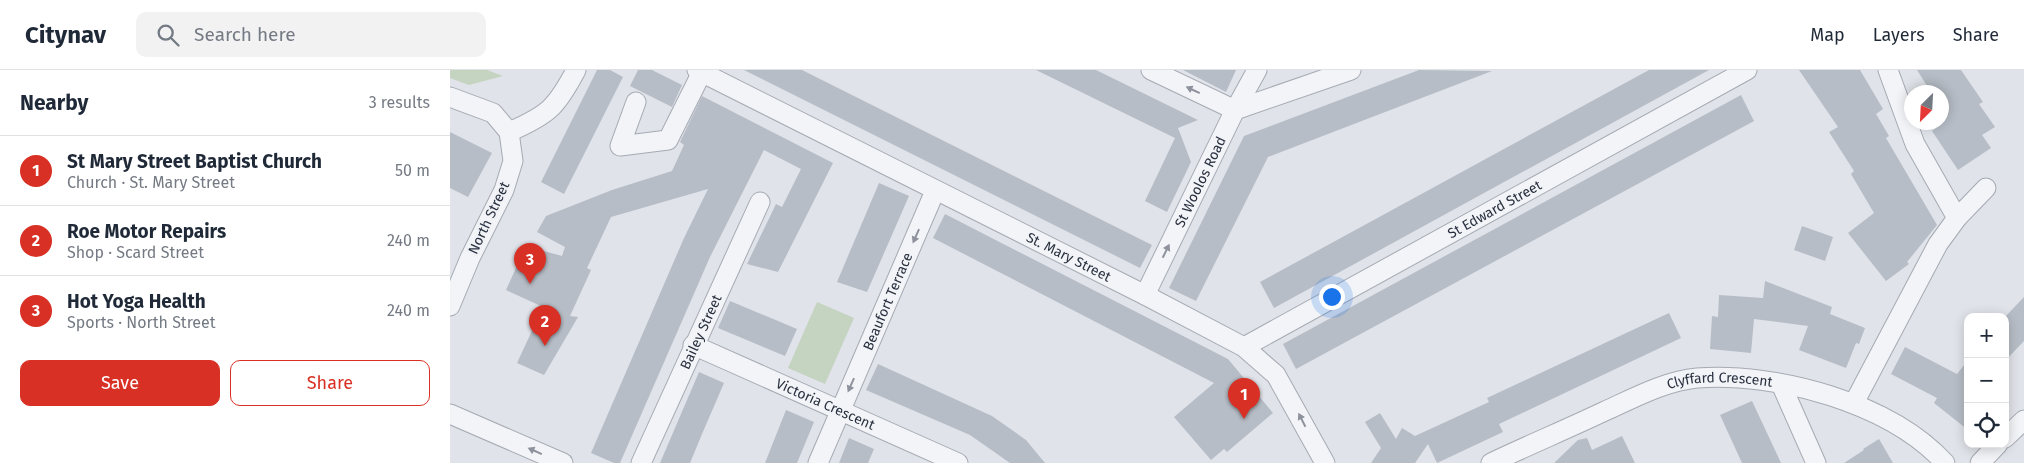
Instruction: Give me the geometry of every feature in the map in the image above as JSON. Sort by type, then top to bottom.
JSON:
[{"type":"street","points":[[450,97],[493,112],[509,132],[537,120],[561,99],[576,70]]},
{"type":"street","points":[[1151,70],[1235,110],[1351,70]]},
{"type":"street","name":"St Woolos Road","points":[[1145,295],[1235,110],[1257,70]]},
{"type":"street","name":"St Edward Street","points":[[1244,347],[1747,70]]},
{"type":"street","points":[[1888,70],[1915,144],[1957,218]]},
{"type":"street","points":[[636,102],[620,146],[668,140],[699,71]]},
{"type":"street","name":"St. Mary Street","points":[[699,71],[1145,295],[1244,347],[1276,376],[1326,463]]},
{"type":"street","name":"North Street","points":[[450,306],[470,258],[504,190],[513,160],[509,132]]},
{"type":"street","points":[[1854,403],[1935,251],[1957,218],[1986,188]]},
{"type":"street","name":"Beaufort Terrace","points":[[818,463],[935,191]]},
{"type":"street","name":"Bailey Street","points":[[641,463],[693,345],[760,202]]},
{"type":"street","name":"Victoria Crescent","points":[[693,345],[958,463]]},
{"type":"street","name":"Clyffard Crescent","points":[[1500,461],[1654,389],[1697,378],[1781,384],[1854,403],[1912,435],[1945,463]]},
{"type":"street","points":[[1781,384],[1816,463]]},
{"type":"street","points":[[450,414],[563,463]]},
{"type":"street","points":[[2009,434],[2024,420]]},
{"type":"street","points":[[1980,463],[1994,448]]},
{"type":"green space","points":[[450,70],[487,70],[503,76],[469,85],[450,78]]},
{"type":"green space","points":[[817,302],[854,318],[825,384],[788,368]]},
{"type":"building","points":[[597,70],[610,70],[623,77],[564,194],[541,182]]},
{"type":"building","points":[[638,70],[652,70],[682,85],[672,107],[630,86]]},
{"type":"building","points":[[744,70],[802,70],[1152,245],[1140,268]]},
{"type":"building","points":[[1036,70],[1096,70],[1198,120],[1178,128],[1191,162],[1167,212],[1145,201],[1175,138]]},
{"type":"building","points":[[1183,70],[1236,70],[1226,92]]},
{"type":"building","points":[[1419,70],[1492,71],[1268,157],[1196,301],[1169,288],[1244,136]]},
{"type":"building","points":[[1649,70],[1709,70],[1274,308],[1260,282]]},
{"type":"building","points":[[1799,70],[1860,70],[1883,109],[1876,114],[1889,136],[1886,138],[1937,225],[1907,262],[1909,264],[1886,281],[1848,233],[1874,213],[1851,174],[1854,171],[1829,132],[1838,127]]},
{"type":"building","points":[[1917,70],[1961,70],[1983,102],[1979,104],[1995,127],[1982,135],[1991,148],[1958,170],[1932,131],[1949,130],[1949,85],[1927,85]]},
{"type":"building","points":[[1741,95],[1754,121],[1296,369],[1283,344]]},
{"type":"building","points":[[702,96],[833,163],[778,272],[747,264],[776,204],[782,207],[801,169],[764,150],[710,257],[620,463],[614,463],[591,453],[684,238],[708,189],[611,217],[587,268],[591,270],[570,316],[578,317],[544,375],[517,363],[543,307],[506,290],[526,246],[562,256],[565,247],[537,232],[546,216],[612,190],[672,171],[684,145],[680,142]]},
{"type":"building","points":[[450,132],[492,153],[468,197],[450,188]]},
{"type":"building","points":[[879,183],[909,196],[867,292],[837,282]]},
{"type":"building","points":[[945,214],[1228,359],[1273,413],[1227,452],[1224,449],[1211,460],[1174,417],[1214,383],[933,238]]},
{"type":"building","points":[[1802,226],[1833,237],[1825,261],[1794,250]]},
{"type":"building","points":[[1765,281],[1832,307],[1830,314],[1865,328],[1859,344],[1856,343],[1846,368],[1799,350],[1808,326],[1754,319],[1751,353],[1710,349],[1712,316],[1718,317],[1719,295],[1763,298]]},
{"type":"building","points":[[2024,297],[2024,341],[2009,357],[2009,313]]},
{"type":"building","points":[[730,301],[797,329],[785,356],[718,328]]},
{"type":"building","points":[[1669,313],[1681,338],[1499,424],[1503,432],[1437,463],[1428,444],[1415,463],[1371,463],[1381,448],[1365,422],[1380,413],[1396,439],[1402,428],[1415,436],[1489,402],[1487,398]]},
{"type":"building","points":[[1905,347],[1957,374],[1964,365],[1964,427],[1934,403],[1937,398],[1891,374]]},
{"type":"building","points":[[878,364],[992,416],[1026,440],[1045,463],[1010,463],[970,435],[866,390]]},
{"type":"building","points":[[699,372],[724,383],[690,463],[660,463]]},
{"type":"building","points":[[1752,401],[1781,463],[1742,463],[1720,415]]},
{"type":"building","points":[[786,410],[814,422],[797,463],[765,463]]},
{"type":"building","points":[[1622,436],[1635,463],[1554,463],[1578,440],[1587,438],[1592,450]]},
{"type":"building","points":[[849,438],[874,449],[868,463],[839,463]]},
{"type":"building","points":[[1879,439],[1893,463],[1844,463],[1863,449]]},
{"type":"place","name":"Hot Yoga Health","points":[[530,284]]},
{"type":"place","name":"Roe Motor Repairs","points":[[545,346]]},
{"type":"place","name":"St Mary Street Baptist Church","points":[[1244,419]]}]
